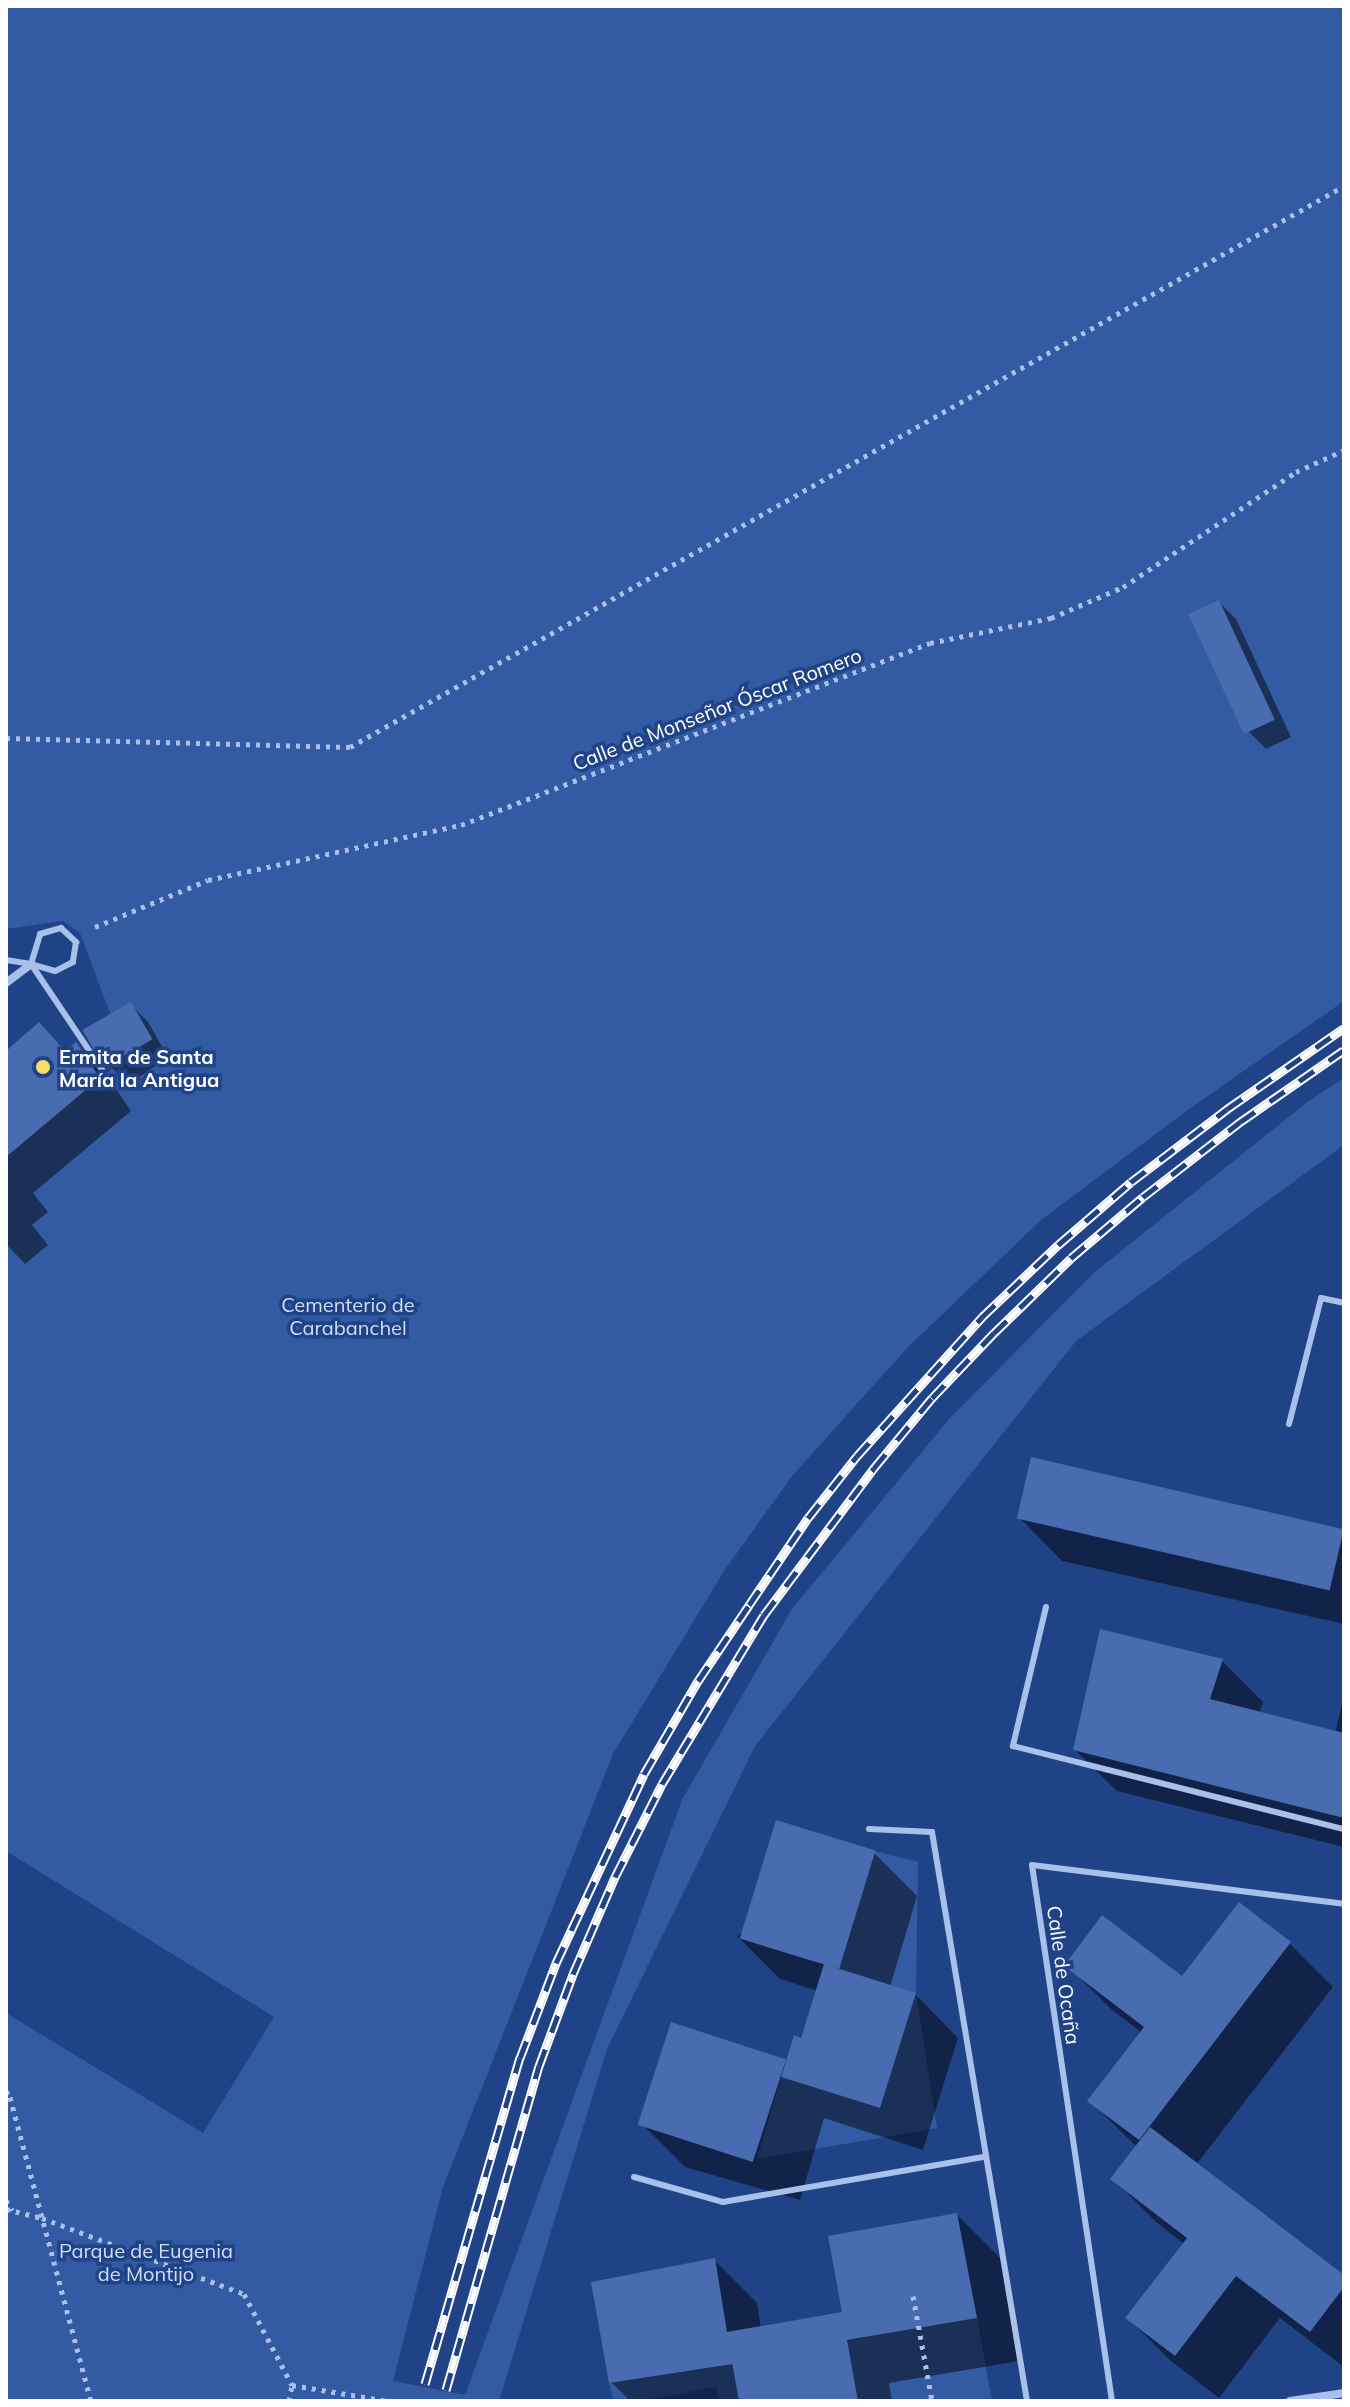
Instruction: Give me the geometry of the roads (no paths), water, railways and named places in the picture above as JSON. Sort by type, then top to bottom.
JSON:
[{"type":"street","points":[[6,983],[31,964]]},
{"type":"street","points":[[1290,2401],[1344,2393]]},
{"type":"lane","points":[[6,960],[31,964],[55,971],[68,967],[76,956],[73,936],[61,928],[46,930],[36,940],[31,964],[105,1074]]},
{"type":"lane","points":[[1289,1424],[1321,1298],[1344,1303]]},
{"type":"lane","points":[[1046,1607],[1013,1746],[1344,1829]]},
{"type":"lane","points":[[869,1829],[932,1832],[983,2157],[1027,2401]]},
{"type":"lane","name":"Calle de Ocaña","points":[[1112,2401],[1032,1865],[1344,1904]]},
{"type":"lane","points":[[634,2177],[723,2202],[983,2157]]},
{"type":"railway","points":[[425,2384],[520,2058],[556,1963],[644,1774],[698,1681],[749,1605],[808,1518],[857,1456],[982,1317],[1131,1182],[1227,1109],[1344,1028]]},
{"type":"railway","points":[[446,2390],[539,2066],[573,1974],[615,1877],[662,1784],[764,1615],[874,1468],[932,1398],[994,1333],[1071,1258],[1143,1197],[1240,1122],[1344,1050]]},
{"type":"place","name":"Ermita de Santa María la Antigua","points":[[43,1067]]},
{"type":"park label","name":"Cementerio de Carabanchel","points":[[348,1316]]},
{"type":"park label","name":"Parque de Eugenia de Montijo","points":[[146,2262]]}]
